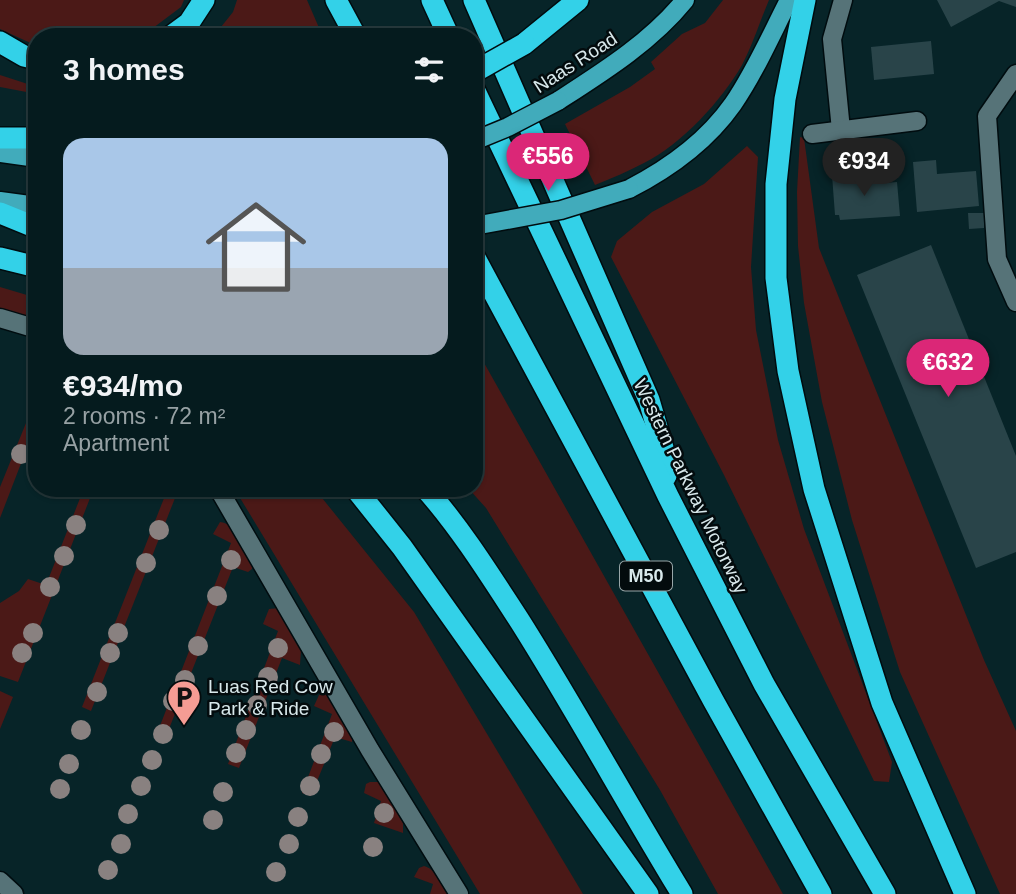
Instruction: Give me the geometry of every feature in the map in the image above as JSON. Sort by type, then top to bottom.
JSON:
[{"type":"highway","points":[[182,28],[189,23],[204,0]]},
{"type":"highway","points":[[337,0],[351,28]]},
{"type":"highway","points":[[432,0],[445,28]]},
{"type":"highway","points":[[474,0],[649,400],[663,447],[668,496]]},
{"type":"highway","points":[[483,67],[524,44],[578,0]]},
{"type":"highway","points":[[805,0],[785,99],[776,184],[776,278],[788,371],[814,489],[882,703],[965,894]]},
{"type":"highway","points":[[0,42],[28,57]]},
{"type":"highway","name":"Western Parkway Motorway","points":[[483,108],[668,496],[764,684],[885,894]]},
{"type":"highway","points":[[0,138],[28,138]]},
{"type":"highway","points":[[0,213],[28,224]]},
{"type":"highway","points":[[0,258],[28,265]]},
{"type":"highway","name":"M50","points":[[483,273],[713,700],[821,894]]},
{"type":"highway","points":[[362,497],[402,547],[648,894]]},
{"type":"highway","points":[[432,497],[479,558],[530,638],[682,894]]},
{"type":"main road","name":"Naas Road","points":[[483,137],[558,101],[608,70],[649,36],[685,0]]},
{"type":"main road","points":[[483,224],[561,210],[629,189],[658,174],[706,134],[732,105],[789,0]]},
{"type":"main road","points":[[0,153],[28,157]]},
{"type":"main road","points":[[0,201],[28,205]]},
{"type":"street","points":[[841,130],[832,39],[843,0]]},
{"type":"street","points":[[1016,74],[987,116],[997,259],[1016,302]]},
{"type":"street","points":[[813,134],[917,121]]},
{"type":"street","points":[[0,318],[28,326]]},
{"type":"street","points":[[223,497],[370,750],[459,894]]},
{"type":"street","points":[[0,881],[14,894]]},
{"type":"shaded area","points":[[0,0],[184,0],[181,7],[153,28],[28,28],[28,42],[0,29]]},
{"type":"shaded area","points":[[237,0],[307,0],[319,28],[220,28],[233,12]]},
{"type":"shaded area","points":[[723,0],[769,0],[734,79],[712,107],[672,145],[644,163],[595,185],[565,124],[630,87],[655,69],[651,62],[682,34],[705,23]]},
{"type":"shaded area","points":[[0,75],[28,84],[28,92],[0,87]]},
{"type":"shaded area","points":[[800,137],[804,138],[819,248],[984,660],[1016,731],[1016,894],[1000,894],[900,672],[852,520],[822,402],[804,303],[798,246]]},
{"type":"shaded area","points":[[747,146],[758,157],[751,267],[756,330],[778,440],[804,529],[892,762],[889,782],[874,781],[724,475],[611,257],[617,241],[652,212],[704,184]]},
{"type":"shaded area","points":[[0,287],[28,295],[28,316],[0,309]]},
{"type":"shaded area","points":[[483,361],[783,894],[718,894],[660,790],[486,508],[476,497],[483,497]]},
{"type":"shaded area","points":[[28,418],[28,445],[0,518],[0,487]]},
{"type":"shaded area","points":[[80,497],[90,497],[18,682],[0,676],[0,603],[19,591],[28,579],[46,585]]},
{"type":"shaded area","points":[[164,497],[175,497],[91,711],[82,707]]},
{"type":"shaded area","points":[[239,497],[321,497],[414,612],[583,894],[480,894]]},
{"type":"shaded area","points":[[220,522],[231,527],[240,538],[253,564],[252,569],[248,572],[233,567],[165,739],[156,736],[231,543],[213,534]]},
{"type":"shaded area","points":[[279,608],[301,650],[300,665],[282,658],[239,768],[228,764],[278,631],[263,624],[269,609]]},
{"type":"shaded area","points":[[0,691],[13,697],[0,729]]},
{"type":"shaded area","points":[[319,695],[329,695],[352,736],[352,742],[335,737],[311,796],[302,793],[332,714],[314,706]]},
{"type":"shaded area","points":[[378,782],[383,787],[403,823],[403,833],[374,823],[381,801],[364,793],[366,784]]},
{"type":"shaded area","points":[[424,866],[435,874],[447,894],[430,894],[433,884],[414,877],[419,868]]},
{"type":"building","points":[[937,0],[1016,0],[1016,7],[999,1],[951,27]]},
{"type":"building","points":[[931,41],[934,74],[874,80],[871,47]]},
{"type":"building","points":[[936,160],[937,174],[976,171],[979,206],[917,212],[913,162]]},
{"type":"building","points":[[859,173],[859,185],[897,182],[900,216],[840,220],[839,215],[835,215],[832,175]]},
{"type":"building","points":[[968,213],[984,213],[984,228],[969,229]]},
{"type":"building","points":[[931,245],[1016,456],[1016,552],[976,568],[857,275]]},
{"type":"place","name":"Luas Red Cow Park & Ride","points":[[184,727]]}]
